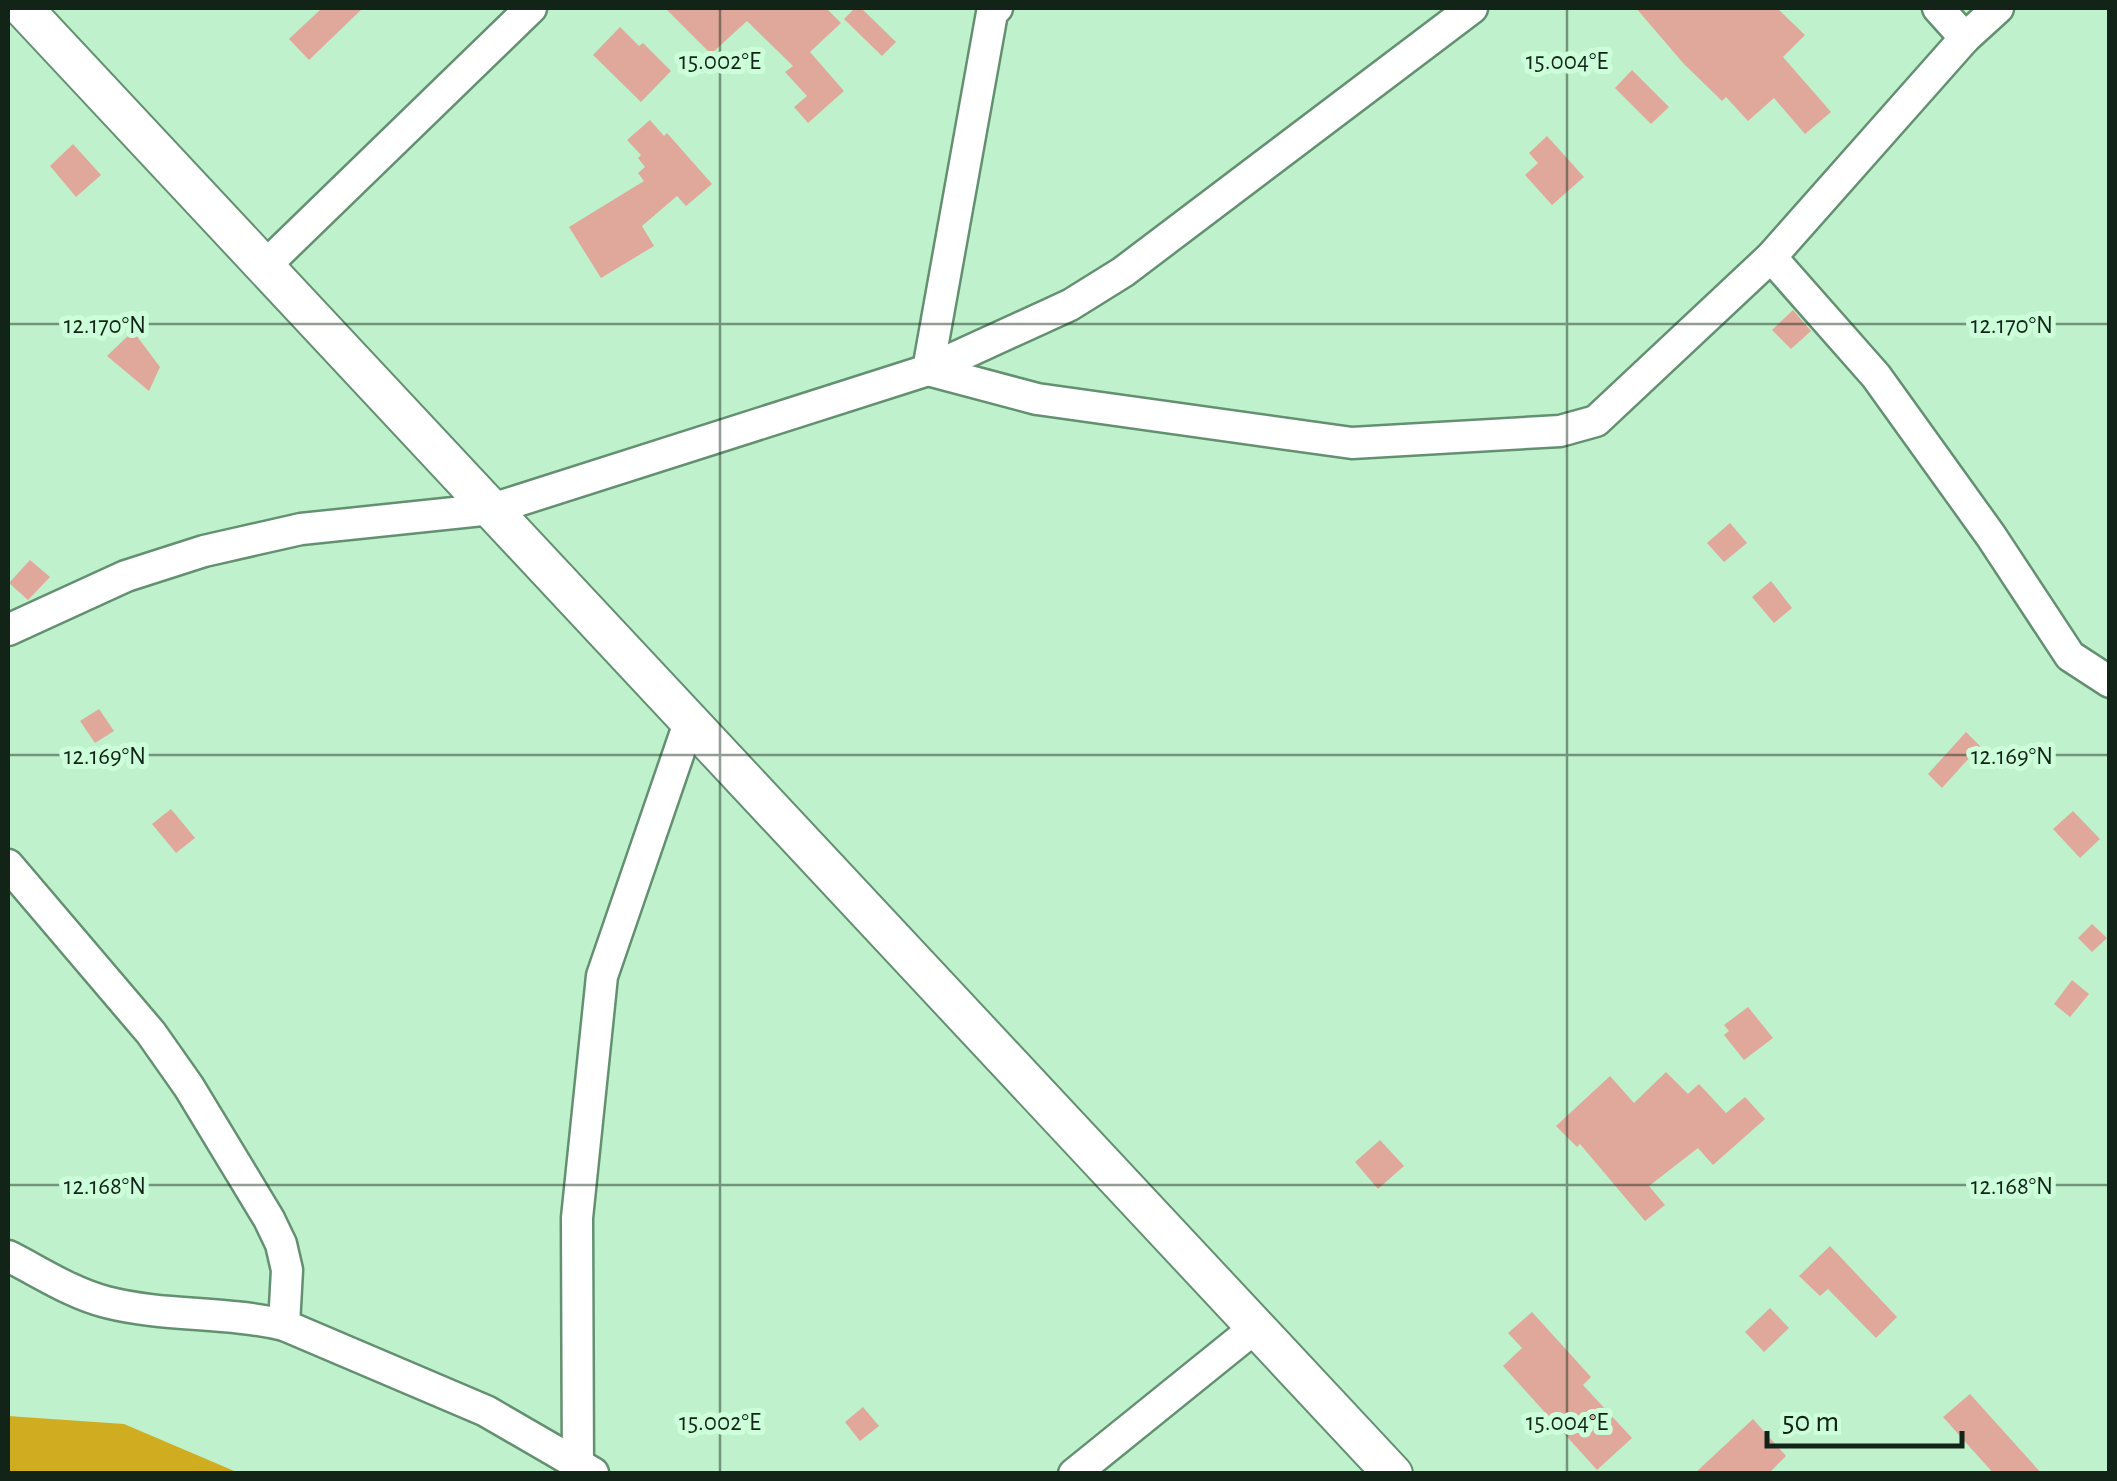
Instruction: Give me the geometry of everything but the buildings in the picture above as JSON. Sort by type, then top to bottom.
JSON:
[{"type":"street","points":[[23,8],[1394,1474]]},
{"type":"street","points":[[265,266],[530,8]]},
{"type":"street","points":[[928,370],[992,13],[997,8]]},
{"type":"street","points":[[8,630],[126,576],[247,540],[301,529],[492,508],[928,370],[1070,305],[1122,272],[1472,8]]},
{"type":"street","points":[[1938,8],[1965,38]]},
{"type":"street","points":[[928,370],[1036,399],[1352,443],[1560,431],[1596,421],[1770,257],[1965,38],[1998,8]]},
{"type":"street","points":[[1770,257],[1876,376],[1991,536],[2070,656],[2110,682]]},
{"type":"street","points":[[583,1471],[577,1218],[602,976],[690,720]]},
{"type":"street","points":[[8,865],[150,1033],[189,1087],[269,1219],[287,1270],[284,1325]]},
{"type":"street","points":[[8,1256],[103,1302],[249,1317],[284,1325],[486,1411],[583,1471]]},
{"type":"street","points":[[1074,1474],[1256,1327]]},
{"type":"shaded area","points":[[8,1416],[124,1424],[239,1473],[8,1473]]}]
